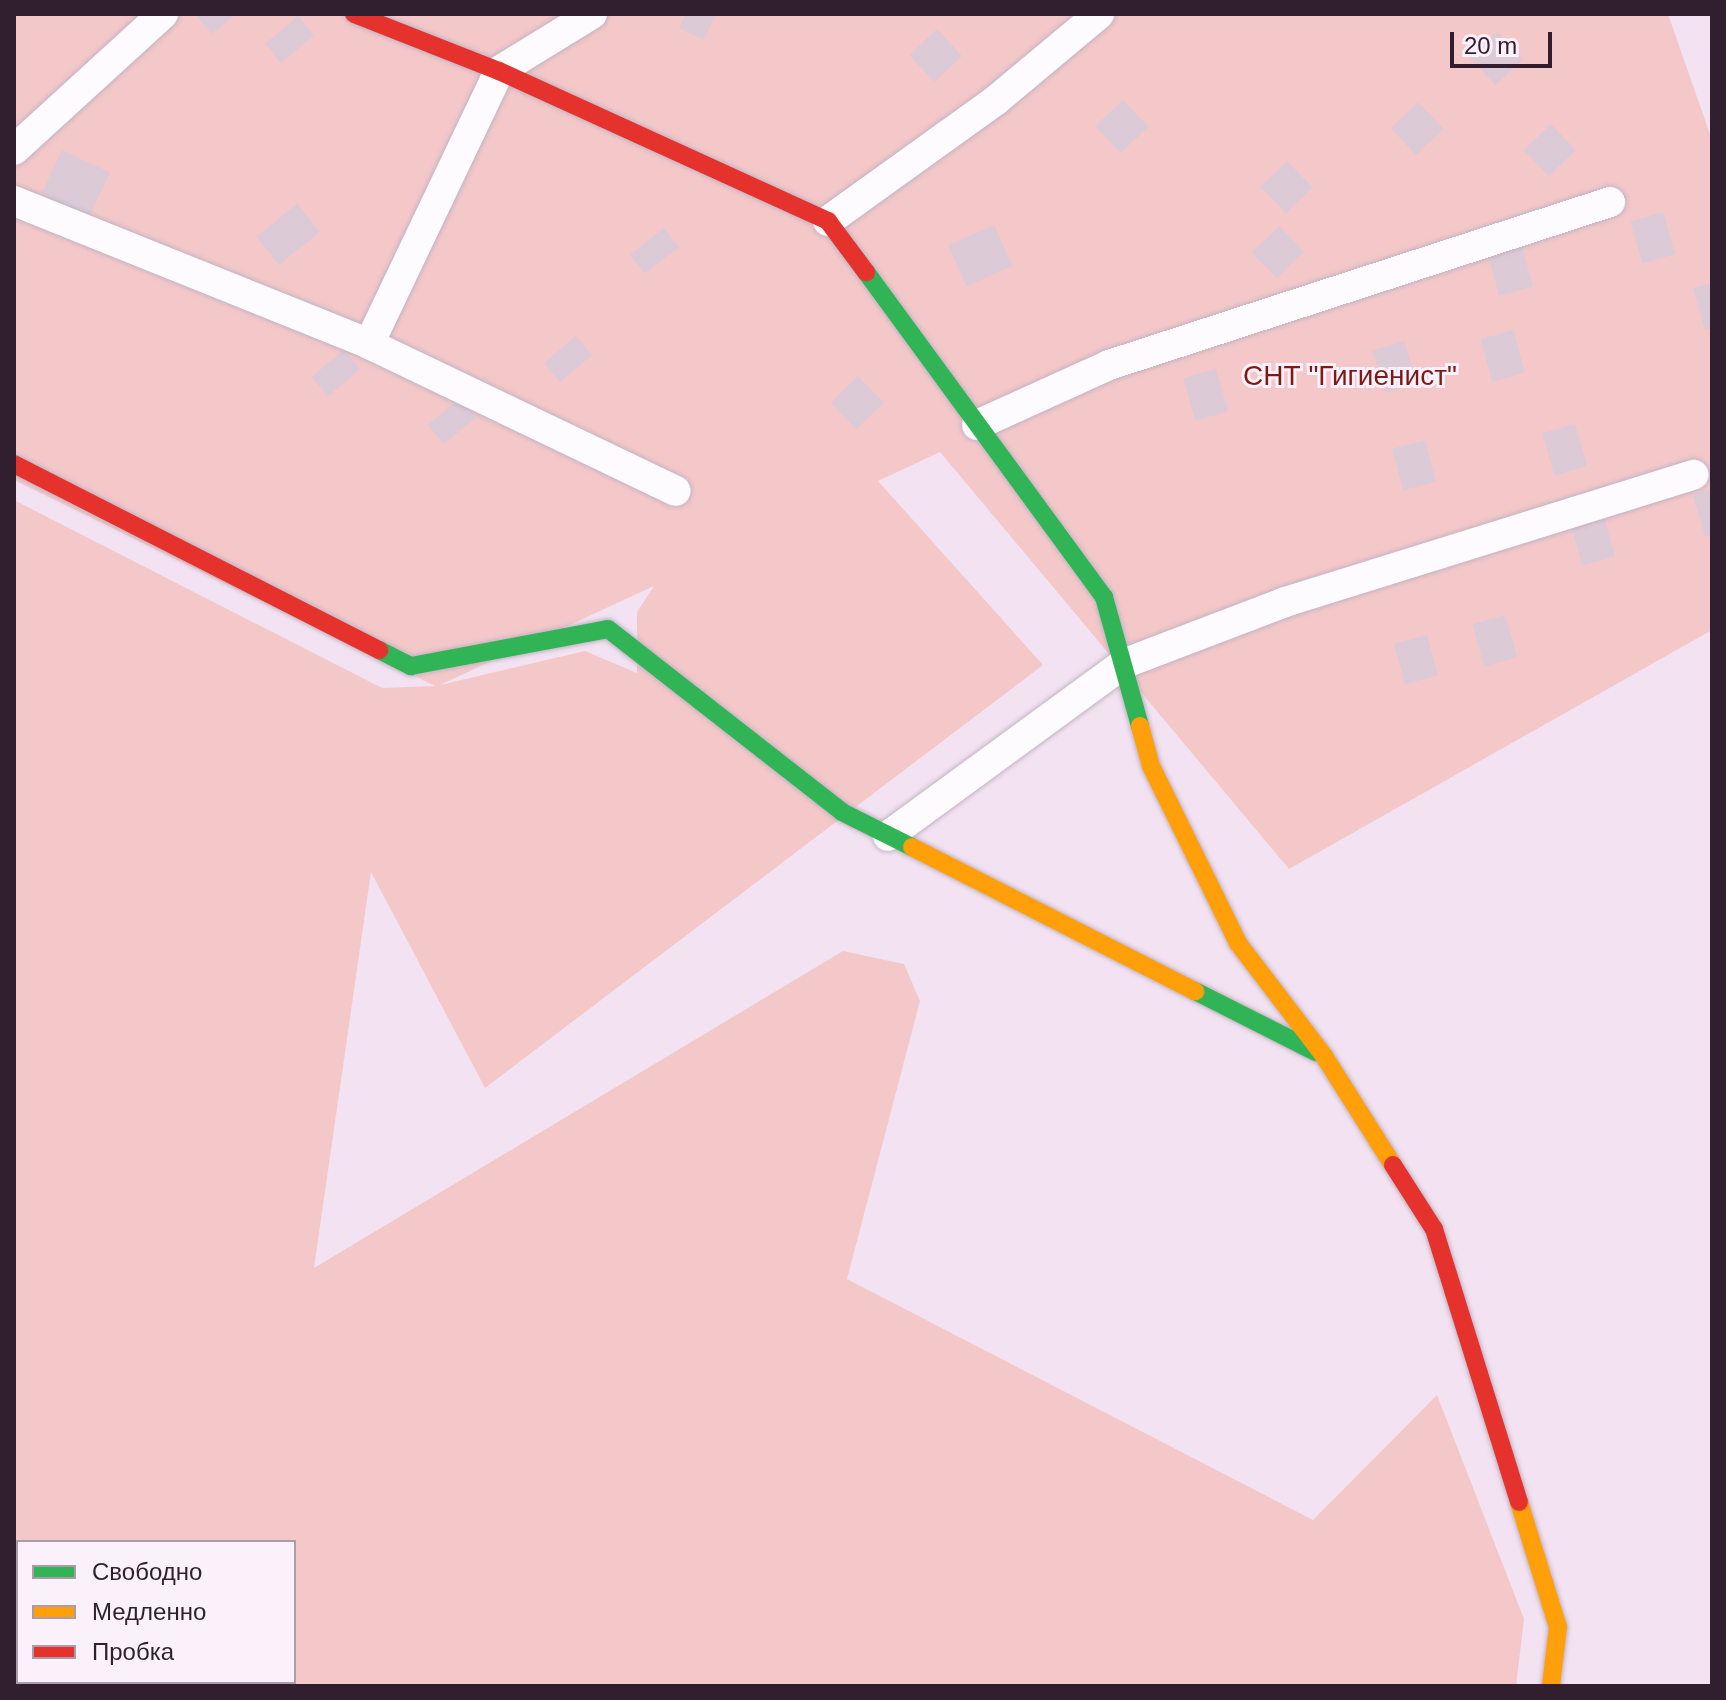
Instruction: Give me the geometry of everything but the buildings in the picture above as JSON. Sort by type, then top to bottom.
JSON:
[{"type":"street","points":[[14,150],[163,14]]},
{"type":"street","points":[[354,14],[499,71],[828,221],[1104,597],[1151,766],[1238,943],[1324,1056],[1434,1229],[1558,1627],[1551,1686]]},
{"type":"street","points":[[369,344],[499,71],[592,14]]},
{"type":"street","points":[[828,221],[995,101],[1099,14]]},
{"type":"street","points":[[14,201],[369,344],[676,491]]},
{"type":"street","points":[[977,425],[1109,365],[1610,202]]},
{"type":"street","points":[[14,464],[411,666],[608,629],[842,812],[1324,1056]]},
{"type":"street","points":[[888,836],[1123,664],[1285,602],[1694,475]]},
{"type":"green space","name":"СНТ \"Гигиенист\"","points":[[14,14],[1668,14],[1712,140],[1712,630],[1289,869],[940,452],[878,481],[1043,665],[485,1088],[371,872],[314,1268],[843,951],[904,964],[920,1001],[847,1279],[1313,1520],[1437,1395],[1524,1619],[1516,1686],[14,1686],[14,500],[382,688],[435,686],[14,480]],"holes":[[[654,586],[637,612],[637,673],[585,651],[440,685]]]},
{"type":"traffic: fast","points":[[866,272],[1104,597],[1140,726]]},
{"type":"traffic: fast","points":[[379,650],[411,666],[608,629],[842,812],[912,847]]},
{"type":"traffic: fast","points":[[1195,991],[1316,1052]]},
{"type":"traffic: slow","points":[[1140,726],[1151,766],[1238,943],[1324,1056],[1393,1165]]},
{"type":"traffic: slow","points":[[912,847],[1195,991]]},
{"type":"traffic: slow","points":[[1519,1502],[1558,1627],[1551,1686]]},
{"type":"traffic: jam","points":[[354,14],[499,71],[828,221],[866,272]]},
{"type":"traffic: jam","points":[[14,464],[379,650]]},
{"type":"traffic: jam","points":[[1393,1165],[1434,1229],[1519,1502]]}]
